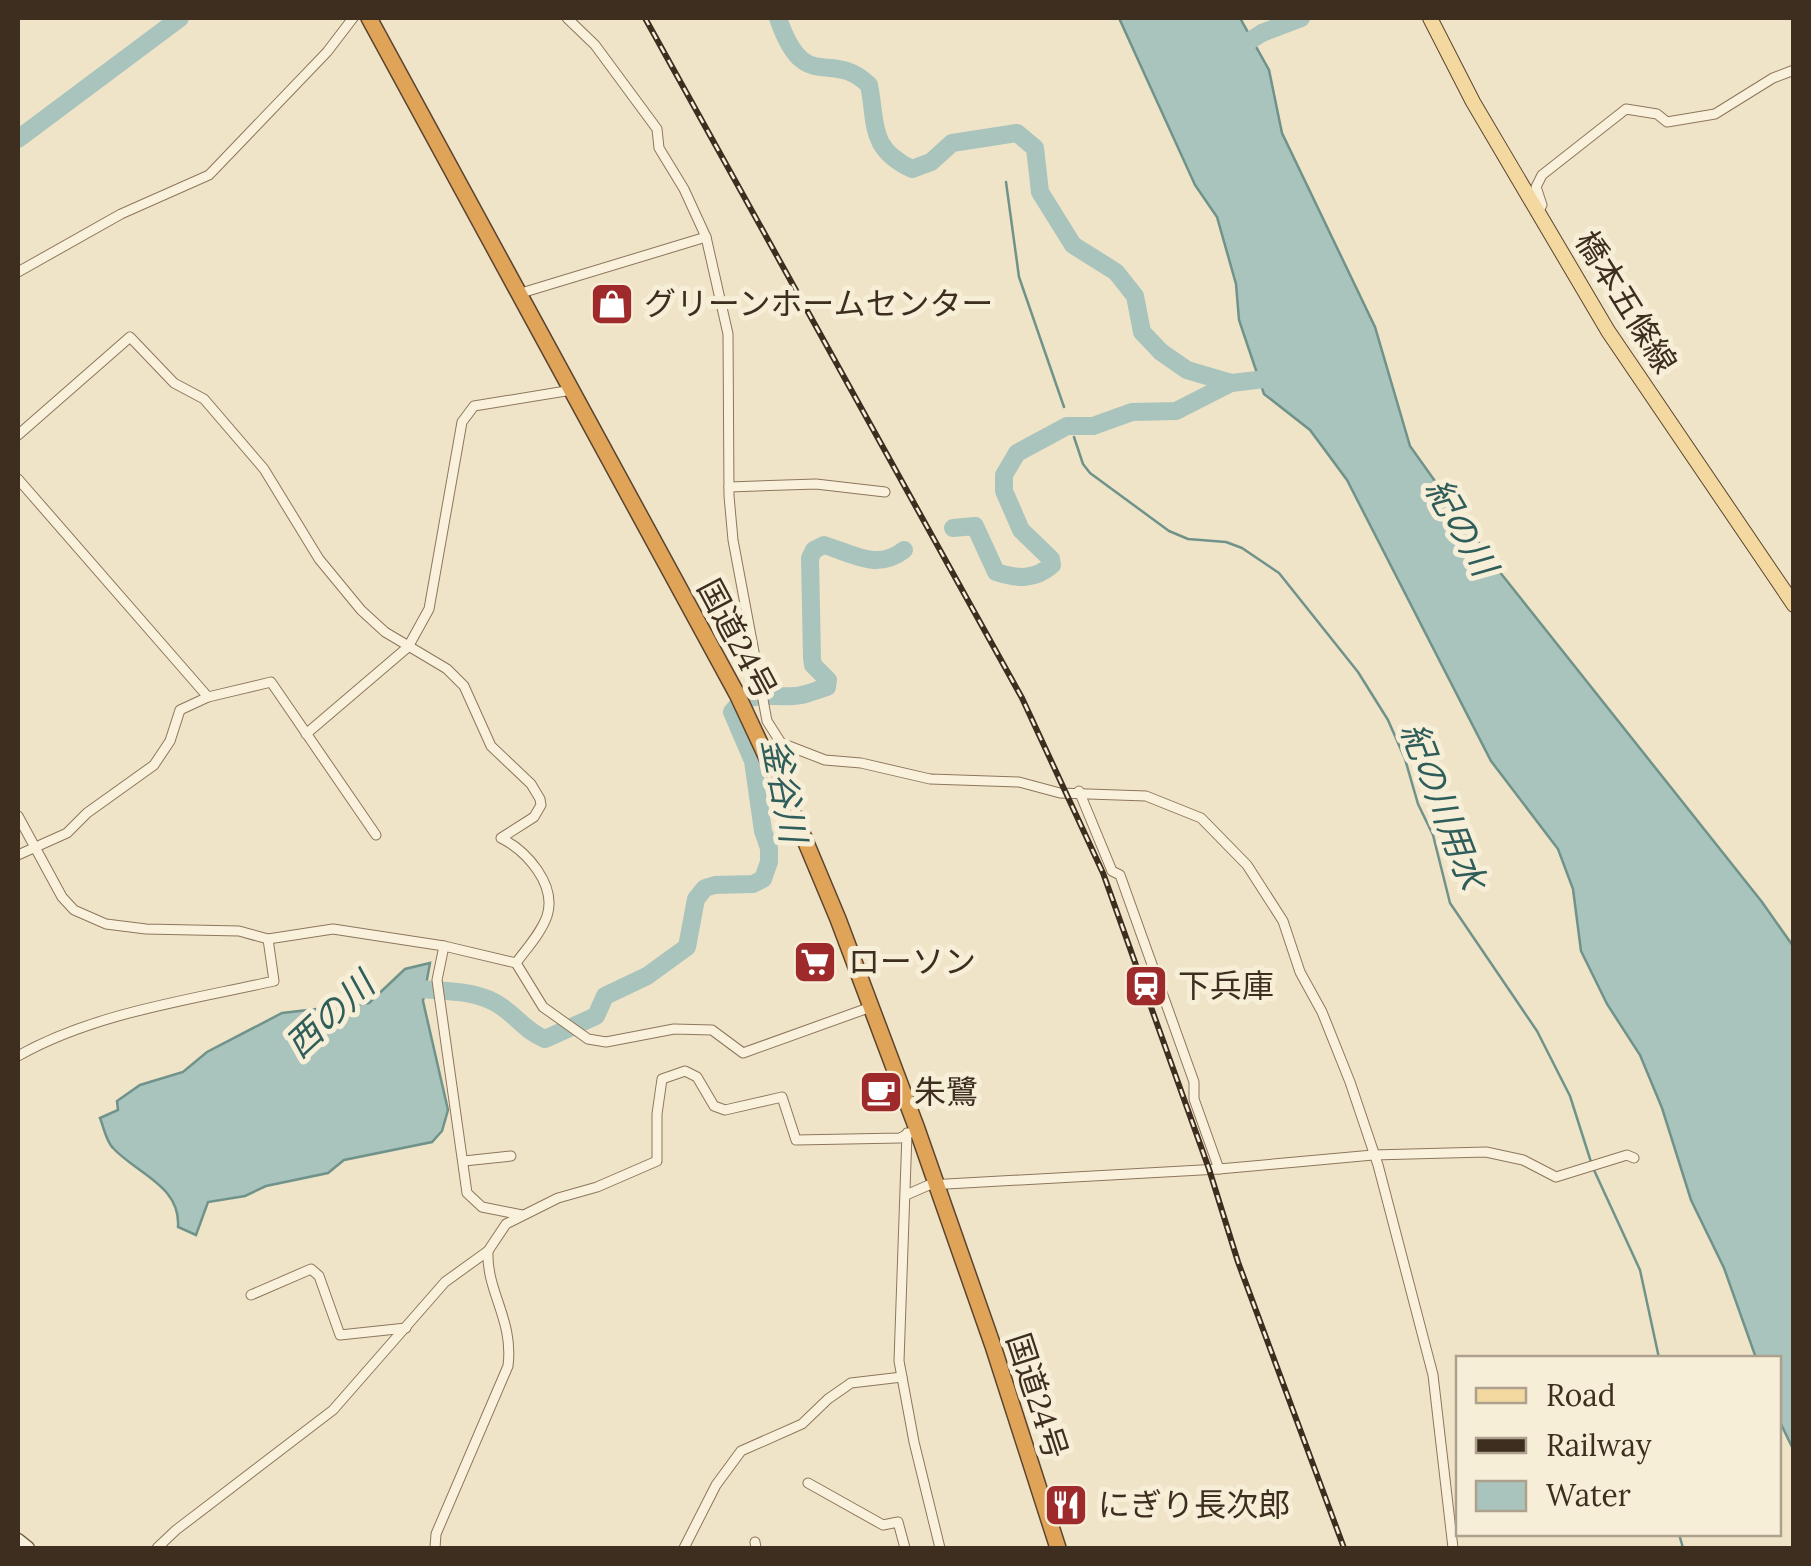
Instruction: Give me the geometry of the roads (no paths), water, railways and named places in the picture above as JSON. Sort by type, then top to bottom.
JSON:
[{"type":"highway","name":"国道24号","points":[[369,18],[738,696],[824,884],[912,1131],[937,1186],[1058,1548]]},
{"type":"main road","name":"橋本五條線","points":[[1430,18],[1473,102],[1608,331],[1794,605]]},
{"type":"street","points":[[18,272],[121,214],[209,175],[327,52],[353,18]]},
{"type":"street","points":[[567,18],[595,45],[657,128],[659,148],[706,237],[728,334],[733,540],[767,722],[781,743],[826,760],[862,763],[930,779],[1018,782],[1060,793],[1134,793],[1201,818],[1247,865],[1283,920],[1300,972],[1322,1012],[1350,1082],[1374,1154],[1433,1375],[1453,1548]]},
{"type":"street","points":[[1538,212],[1542,205],[1536,186],[1542,174],[1626,108],[1658,114],[1667,122],[1715,114],[1773,78],[1794,70]]},
{"type":"street","points":[[518,294],[706,237]]},
{"type":"street","points":[[18,435],[130,337],[174,383],[204,399],[283,496],[338,586],[360,610],[447,669],[464,686],[491,746],[531,784],[540,799],[534,816],[501,838],[533,864],[546,887],[549,912],[516,963]]},
{"type":"street","points":[[306,734],[408,646],[429,610],[462,422],[474,406],[572,390]]},
{"type":"street","points":[[18,479],[208,697]]},
{"type":"street","points":[[729,487],[816,484],[886,492]]},
{"type":"street","points":[[18,856],[67,833],[87,813],[154,765],[170,741],[180,710],[208,697],[271,682],[376,835]]},
{"type":"street","points":[[1079,792],[1112,872],[1120,875],[1194,1082],[1194,1099],[1219,1169]]},
{"type":"street","points":[[18,816],[62,897],[74,910],[106,924],[239,931],[268,939],[334,929],[444,946],[516,963],[543,1007],[588,1039],[606,1042],[674,1029],[712,1030],[743,1053],[871,1007]]},
{"type":"street","points":[[18,1056],[54,1036],[128,1014],[274,981],[268,939]]},
{"type":"street","points":[[444,946],[437,980],[467,1193],[482,1207],[525,1216]]},
{"type":"street","points":[[156,1548],[333,1410],[446,1282],[488,1251],[506,1224],[558,1198],[597,1188],[657,1161],[656,1114],[662,1079],[685,1071],[697,1077],[714,1106],[725,1110],[782,1097],[796,1140],[900,1138],[912,1131]]},
{"type":"street","points":[[912,1131],[898,1361],[940,1548]]},
{"type":"street","points":[[906,1195],[929,1186],[1219,1169],[1374,1154],[1486,1152],[1523,1160],[1556,1176],[1626,1155],[1634,1158]]},
{"type":"street","points":[[464,1161],[512,1156]]},
{"type":"street","points":[[435,1548],[436,1534],[508,1366],[507,1323],[488,1251]]},
{"type":"street","points":[[251,1295],[311,1268],[319,1276],[340,1335],[406,1328]]},
{"type":"street","points":[[684,1548],[716,1485],[740,1451],[802,1424],[851,1384],[902,1378]]},
{"type":"street","points":[[808,1483],[882,1525],[898,1522],[905,1548]]},
{"type":"street","points":[[18,1540],[28,1548]]},
{"type":"water","name":"紀の川","points":[[1119,18],[1240,18],[1269,70],[1282,133],[1375,327],[1410,446],[1499,571],[1793,946],[1793,1449],[1781,1424],[1781,1356],[1755,1356],[1724,1268],[1691,1200],[1662,1108],[1640,1055],[1607,1004],[1581,951],[1573,889],[1558,849],[1491,761],[1347,480],[1310,430],[1264,394],[1239,320],[1236,284],[1217,217],[1195,185]]},
{"type":"water","name":"西の川","points":[[430,963],[423,1001],[448,1110],[442,1131],[432,1142],[344,1160],[328,1173],[208,1202],[196,1235],[178,1227],[177,1213],[165,1191],[109,1142],[100,1118],[118,1110],[117,1101],[140,1085],[183,1072],[207,1052],[282,1013],[369,1003],[405,969]]},
{"type":"waterway","points":[[18,139],[180,18]]},
{"type":"waterway","points":[[778,18],[788,42],[808,64],[855,74],[869,85],[881,143],[912,169],[931,162],[952,143],[1017,133],[1035,148],[1040,192],[1073,245],[1116,272],[1135,296],[1142,332],[1161,352],[1187,370],[1231,383],[1283,377]]},
{"type":"waterway","points":[[1232,52],[1262,33],[1301,18]]},
{"type":"waterway","name":"紀の川用水","points":[[1006,182],[1019,277],[1064,407]]},
{"type":"waterway","name":"釜谷川","points":[[953,528],[975,526],[996,572],[1018,577],[1039,573],[1052,565],[1051,559],[1021,530],[1004,491],[1004,475],[1017,453],[1067,426],[1093,426],[1132,412],[1176,411],[1231,383]]},
{"type":"waterway","name":"紀の川用水","points":[[1074,437],[1090,473],[1169,531],[1188,539],[1226,542],[1242,548],[1279,573],[1358,672],[1388,720],[1405,759],[1418,804],[1433,835],[1450,903],[1537,1031],[1570,1096],[1591,1162]]},
{"type":"waterway","name":"釜谷川","points":[[404,992],[408,988],[440,990],[484,998],[545,1039],[596,1016],[605,996],[647,976],[687,947],[696,899],[705,888],[753,884],[763,879],[769,862],[753,761],[732,712],[752,697],[798,696],[827,687],[828,680],[813,665],[812,658],[810,558],[814,550],[824,545],[875,560],[904,550]]},
{"type":"waterway","name":"紀の川用水","points":[[1594,1170],[1640,1270],[1659,1356]]},
{"type":"waterway","name":"紀の川用水","points":[[1680,1536],[1683,1548]]},
{"type":"railway","points":[[645,18],[1022,698],[1103,873],[1209,1169],[1238,1262],[1344,1548]]},
{"type":"place","name":"グリーンホームセンター","points":[[612,304]]},
{"type":"place","name":"ローソン","points":[[815,962]]},
{"type":"place","name":"下兵庫","points":[[1146,986]]},
{"type":"place","name":"朱鷺","points":[[881,1092]]},
{"type":"place","name":"にぎり長次郎","points":[[1066,1505]]}]
